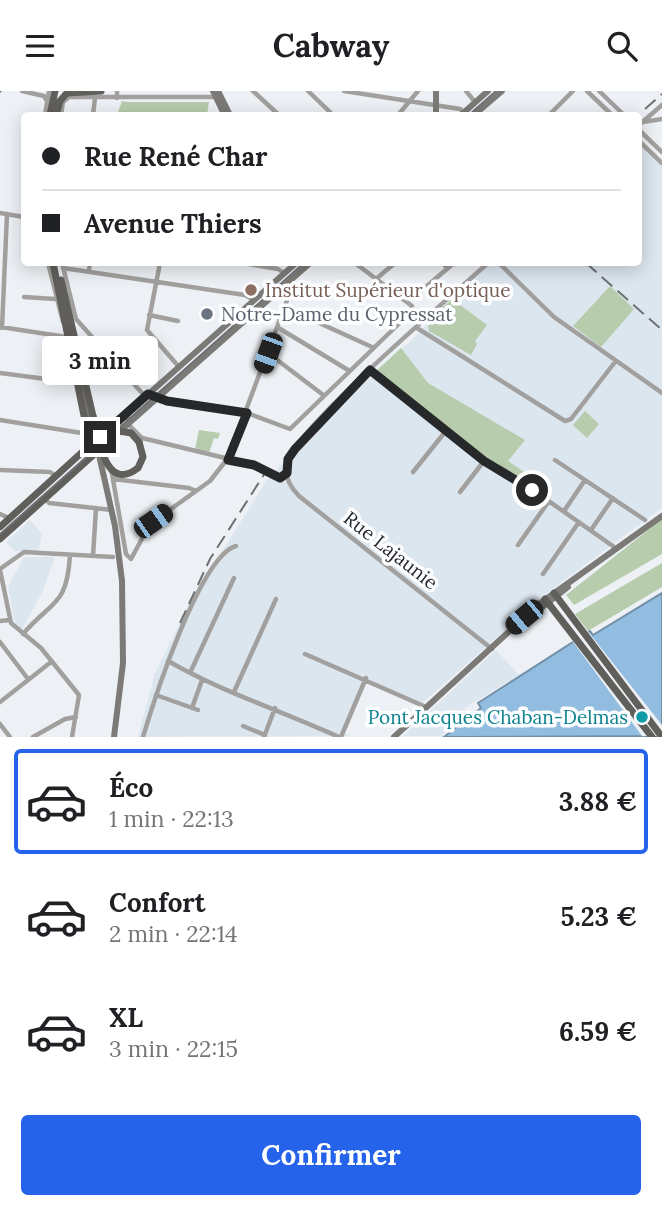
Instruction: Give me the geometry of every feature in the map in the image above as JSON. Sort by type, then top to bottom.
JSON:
[{"type":"main road","points":[[52,91],[53,112]]},
{"type":"main road","points":[[54,112],[67,93],[101,91]]},
{"type":"main road","points":[[436,91],[436,112]]},
{"type":"main road","points":[[465,112],[488,91]]},
{"type":"main road","points":[[478,112],[502,91]]},
{"type":"main road","points":[[215,93],[227,112]]},
{"type":"main road","points":[[57,266],[57,284],[64,323],[71,337],[77,383],[116,526],[122,582],[123,663],[114,737]]},
{"type":"main road","points":[[57,266],[91,445]]},
{"type":"main road","points":[[0,527],[292,266]]},
{"type":"main road","points":[[0,539],[307,266]]},
{"type":"main road","points":[[57,284],[105,463],[112,471],[124,474],[138,468],[143,457],[136,436],[120,431]]},
{"type":"main road","points":[[90,432],[93,416]]},
{"type":"main road","points":[[395,737],[489,647],[662,516]]},
{"type":"main road","points":[[555,595],[578,633],[652,737]]},
{"type":"main road","points":[[547,601],[578,633],[662,737]]},
{"type":"street","points":[[22,91],[39,94],[52,91]]},
{"type":"street","points":[[47,101],[52,91]]},
{"type":"street","points":[[117,91],[117,98]]},
{"type":"street","points":[[253,91],[276,112]]},
{"type":"street","points":[[307,91],[330,112]]},
{"type":"street","points":[[344,91],[460,109],[462,112]]},
{"type":"street","points":[[401,112],[418,91]]},
{"type":"street","points":[[466,91],[475,102]]},
{"type":"street","points":[[552,112],[573,91]]},
{"type":"street","points":[[587,91],[608,112]]},
{"type":"street","points":[[599,91],[621,112]]},
{"type":"street","points":[[55,112],[66,98],[200,99],[215,93]]},
{"type":"street","points":[[39,94],[47,101],[52,112]]},
{"type":"street","points":[[93,112],[95,98]]},
{"type":"street","points":[[642,124],[662,105]]},
{"type":"street","points":[[642,125],[662,119]]},
{"type":"street","points":[[642,128],[662,152]]},
{"type":"street","points":[[642,144],[662,163]]},
{"type":"street","points":[[0,213],[21,216]]},
{"type":"street","points":[[7,214],[1,327],[71,337]]},
{"type":"street","points":[[57,266],[55,299],[64,323]]},
{"type":"street","points":[[58,266],[76,319],[142,393],[160,396],[167,401],[247,413],[290,429],[323,394],[412,311],[412,306],[359,266]]},
{"type":"street","points":[[68,266],[245,295],[254,300]]},
{"type":"street","points":[[89,270],[90,266]]},
{"type":"street","points":[[159,266],[148,332],[178,367]]},
{"type":"street","points":[[264,266],[278,268],[284,273]]},
{"type":"street","points":[[376,279],[391,266]]},
{"type":"street","points":[[421,291],[450,266]]},
{"type":"street","points":[[149,395],[127,415],[136,436],[254,465],[280,478],[287,473],[288,459],[297,447],[370,370],[485,266]]},
{"type":"street","points":[[502,266],[554,317],[662,394]]},
{"type":"street","points":[[91,445],[107,452],[127,557],[131,559],[150,524],[196,491],[228,460],[290,290],[286,284]]},
{"type":"street","points":[[24,297],[55,299]]},
{"type":"street","points":[[284,307],[372,347]]},
{"type":"street","points":[[149,315],[178,321]]},
{"type":"street","points":[[277,327],[348,370]]},
{"type":"street","points":[[417,328],[565,421],[571,419],[615,362]]},
{"type":"street","points":[[268,353],[323,394]]},
{"type":"street","points":[[370,370],[484,461],[503,469],[617,549]]},
{"type":"street","points":[[0,373],[77,383]]},
{"type":"street","points":[[0,420],[90,432]]},
{"type":"street","points":[[413,472],[445,432]]},
{"type":"street","points":[[555,460],[645,520]]},
{"type":"street","points":[[460,492],[484,461]]},
{"type":"street","points":[[0,470],[50,471],[57,476]]},
{"type":"street","name":"Rue Lajaunie","points":[[287,473],[299,496],[489,647]]},
{"type":"street","points":[[113,479],[196,491]]},
{"type":"street","points":[[564,511],[585,480]]},
{"type":"street","points":[[591,530],[613,498]]},
{"type":"street","points":[[45,499],[49,503],[119,510]]},
{"type":"street","points":[[518,545],[549,501]]},
{"type":"street","points":[[93,556],[96,508]]},
{"type":"street","points":[[0,514],[9,519]]},
{"type":"street","points":[[543,574],[579,522]]},
{"type":"street","points":[[143,737],[168,660],[216,563],[228,548],[236,546]]},
{"type":"street","points":[[72,737],[80,700],[77,691],[41,648],[10,620],[0,570],[22,553],[113,557]]},
{"type":"street","points":[[23,634],[58,603],[68,582],[70,555]]},
{"type":"street","points":[[190,673],[234,578]]},
{"type":"street","points":[[234,692],[276,599]]},
{"type":"street","points":[[0,621],[10,620]]},
{"type":"street","points":[[0,642],[28,679]]},
{"type":"street","points":[[305,654],[366,678],[425,706]]},
{"type":"street","points":[[168,660],[202,680],[340,737],[366,678]]},
{"type":"street","points":[[0,702],[51,662]]},
{"type":"street","points":[[155,695],[195,709],[202,680]]},
{"type":"street","points":[[243,726],[264,736],[275,708]]},
{"type":"street","points":[[33,737],[65,719],[76,717]]},
{"type":"street","points":[[0,724],[10,737]]},
{"type":"shaded area","points":[[642,147],[662,166],[662,508],[547,593],[419,706],[364,680],[341,732],[351,736],[138,737],[155,673],[192,599],[269,477],[344,401],[419,333],[434,315],[489,266],[642,266]]},
{"type":"shaded area","points":[[30,520],[42,533],[39,550],[14,551],[6,542]]},
{"type":"shaded area","points":[[24,557],[55,557],[42,593],[22,629],[14,621],[8,586]]},
{"type":"shaded area","points":[[496,650],[519,675],[463,709],[467,717],[441,736],[403,736]]},
{"type":"green space","points":[[122,101],[209,102],[207,112],[118,112]]},
{"type":"green space","points":[[610,286],[634,309],[601,347],[573,326]]},
{"type":"green space","points":[[452,299],[487,325],[475,341],[477,344],[471,355],[429,331],[428,326],[437,318],[434,315]]},
{"type":"green space","points":[[401,348],[428,383],[525,440],[508,461],[533,478],[532,486],[480,455],[375,372]]},
{"type":"green space","points":[[585,411],[599,424],[587,438],[573,425]]},
{"type":"green space","points":[[199,430],[220,433],[218,439],[214,438],[209,453],[195,449]]},
{"type":"green space","points":[[662,519],[662,554],[574,605],[566,595]]},
{"type":"green space","points":[[662,563],[662,587],[588,631],[575,614]]},
{"type":"water","points":[[662,593],[662,736],[444,737],[481,708],[478,703],[590,631],[593,635]]},
{"type":"pier","points":[[586,629],[662,725],[662,736],[642,736],[571,639]]},
{"type":"tram line","points":[[472,112],[496,91]]},
{"type":"tram line","points":[[0,534],[301,266]]},
{"type":"railway","points":[[645,109],[662,94]]},
{"type":"railway","points":[[589,266],[662,330]]},
{"type":"railway","points":[[180,623],[210,559],[265,473]]},
{"type":"place","name":"Institut Supérieur d'optique","points":[[251,290]]},
{"type":"place","name":"Notre-Dame du Cypressat","points":[[207,314]]},
{"type":"place","name":"Pont Jacques Chaban-Delmas","points":[[642,717]]},
{"type":"route","points":[[100,437],[148,394],[160,396],[167,401],[247,413],[228,460],[254,465],[280,478],[287,473],[291,453],[370,370],[484,461],[503,469],[532,490]]}]
